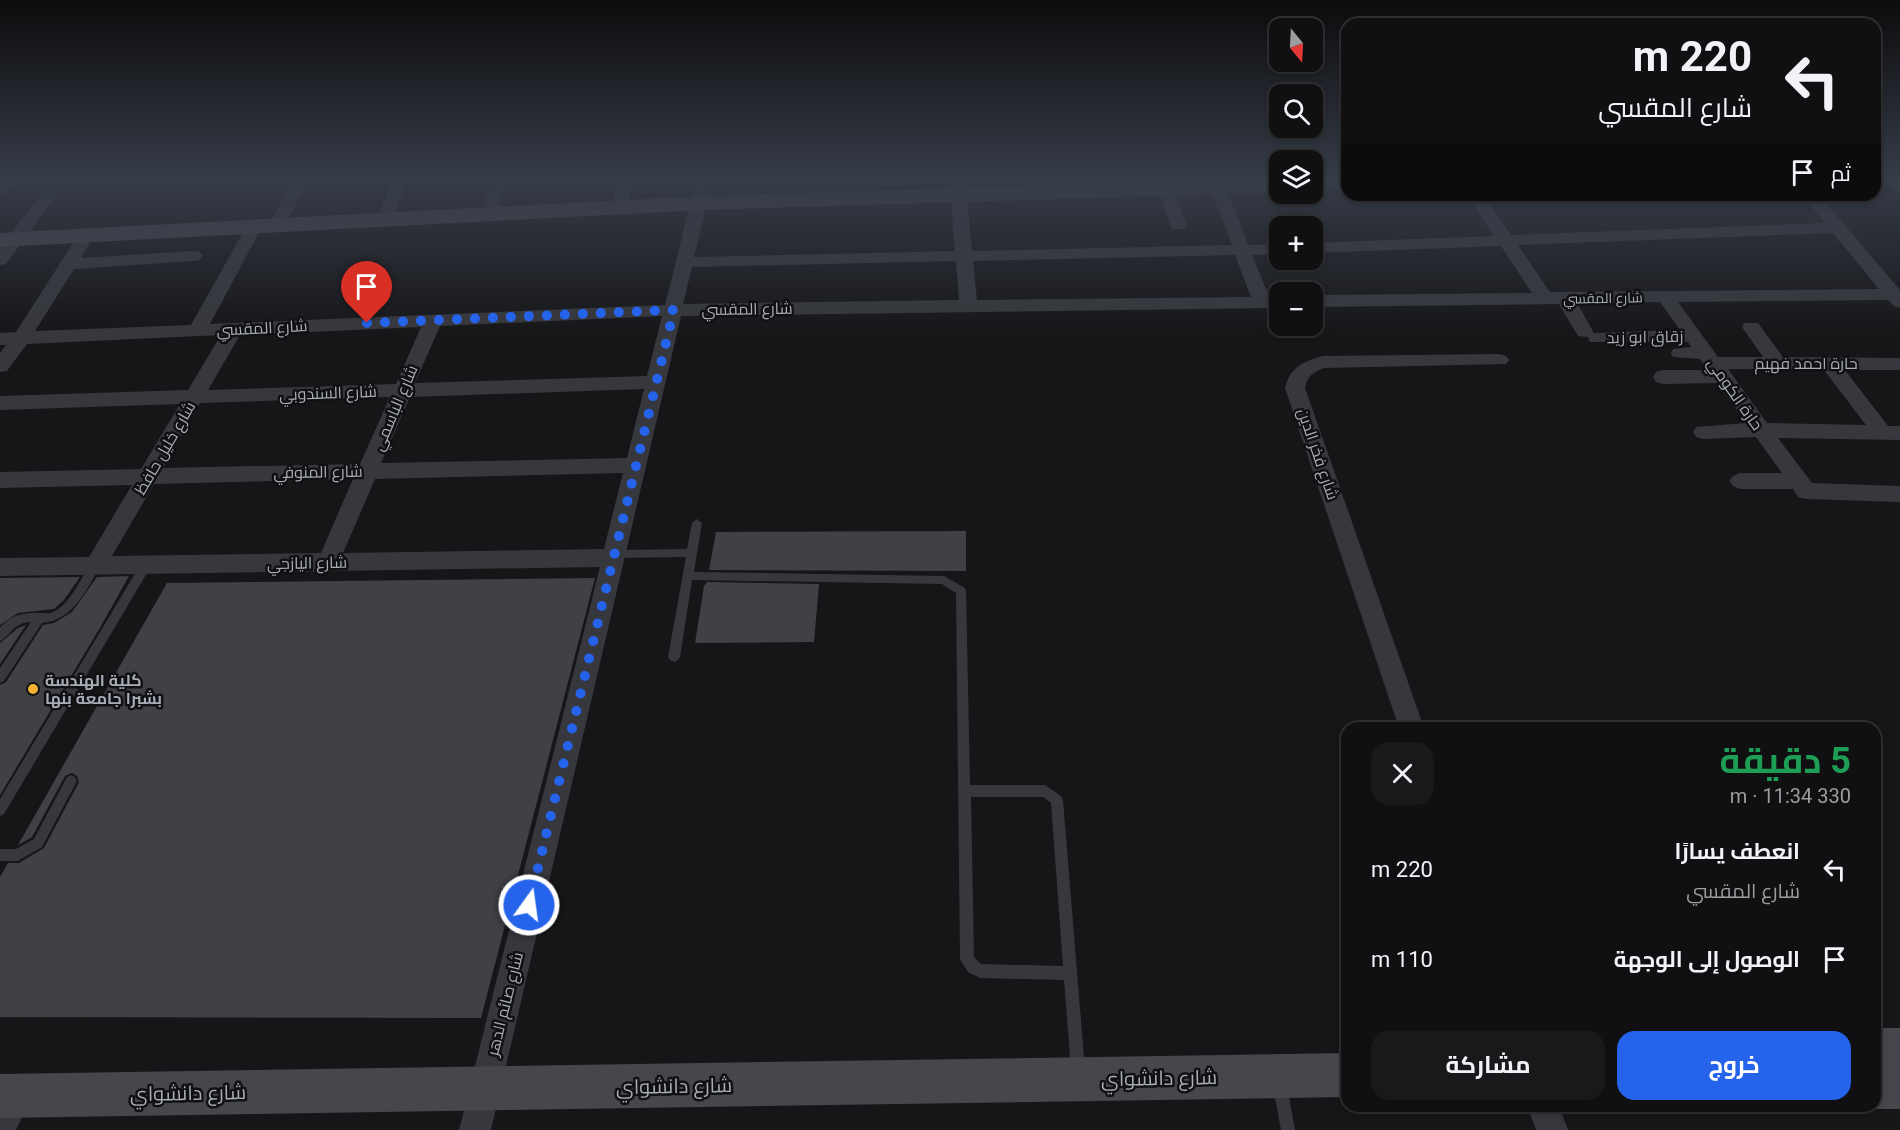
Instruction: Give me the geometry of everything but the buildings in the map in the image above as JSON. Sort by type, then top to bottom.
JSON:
[{"type":"street","points":[[0,260],[8,240],[208,230]]},
{"type":"street","points":[[197,330],[252,230]]},
{"type":"street","name":"شارع صائم الدهر","points":[[479,1110],[694,230]]},
{"type":"street","points":[[963,230],[969,306]]},
{"type":"street","points":[[1234,230],[1242,250],[1269,298]]},
{"type":"street","points":[[1499,230],[1545,298]]},
{"type":"street","points":[[1323,248],[1797,230]]},
{"type":"street","points":[[1839,230],[1897,298]]},
{"type":"street","points":[[0,366],[21,339],[85,237]]},
{"type":"street","points":[[686,262],[965,254],[1269,249]]},
{"type":"street","points":[[68,264],[194,256]]},
{"type":"street","name":"شارع المقسي","points":[[1323,301],[1665,297],[1897,298]]},
{"type":"street","name":"حارة الكومي","points":[[1665,297],[1802,486]]},
{"type":"street","name":"زقاق ابو زيد","points":[[1565,298],[1591,335],[1694,336]]},
{"type":"street","name":"شارع المقسي","points":[[0,339],[674,310],[1269,302]]},
{"type":"street","name":"شارع الباسمي","points":[[328,562],[433,320]]},
{"type":"street","points":[[1751,327],[1777,363]]},
{"type":"street","name":"شارع خليل حافظ","points":[[95,566],[234,329]]},
{"type":"street","points":[[1680,352],[1713,364]]},
{"type":"street","name":"شارع فخر الدين","points":[[1410,722],[1295,387],[1297,375],[1307,366],[1323,362],[1499,360]]},
{"type":"street","points":[[1829,363],[1891,433]]},
{"type":"street","name":"حارة احمد فهيم","points":[[1713,364],[1829,363],[1897,367]]},
{"type":"street","points":[[1663,377],[1713,364]]},
{"type":"street","name":"شارع السندوبي","points":[[0,403],[656,382]]},
{"type":"street","points":[[1702,432],[1760,430],[1891,433]]},
{"type":"street","name":"شارع المنوفي","points":[[0,480],[636,465]]},
{"type":"street","points":[[1740,480],[1900,494]]},
{"type":"street","name":"شارع اليازجي","points":[[0,567],[614,556]]},
{"type":"street","points":[[1881,1049],[1900,1049]]},
{"type":"street","name":"شارع دانشواي","points":[[5,1107],[479,1110],[1079,1080],[1341,1075]]},
{"type":"street","points":[[1881,1087],[1900,1087]]},
{"type":"street","points":[[1545,1112],[1552,1130]]},
{"type":"lane","points":[[674,657],[697,523]]},
{"type":"lane","points":[[614,556],[692,553]]},
{"type":"lane","points":[[0,810],[146,565]]},
{"type":"lane","points":[[0,636],[6,627],[20,618],[50,618],[63,612],[95,566]]},
{"type":"lane","points":[[688,576],[944,580],[954,584],[961,591],[963,599],[967,958],[973,967],[980,971],[1071,973]]},
{"type":"lane","points":[[0,678],[40,617]]},
{"type":"lane","points":[[0,855],[18,855],[38,843],[70,781]]},
{"type":"lane","points":[[964,791],[1045,791],[1057,800],[1079,1080]]},
{"type":"lane","points":[[1278,1076],[1288,1130]]},
{"type":"place","name":"كلية الهندسة بشبرا جامعة بنها","points":[[33,689]]},
{"type":"route","points":[[367,323],[674,310],[529,905]]}]
